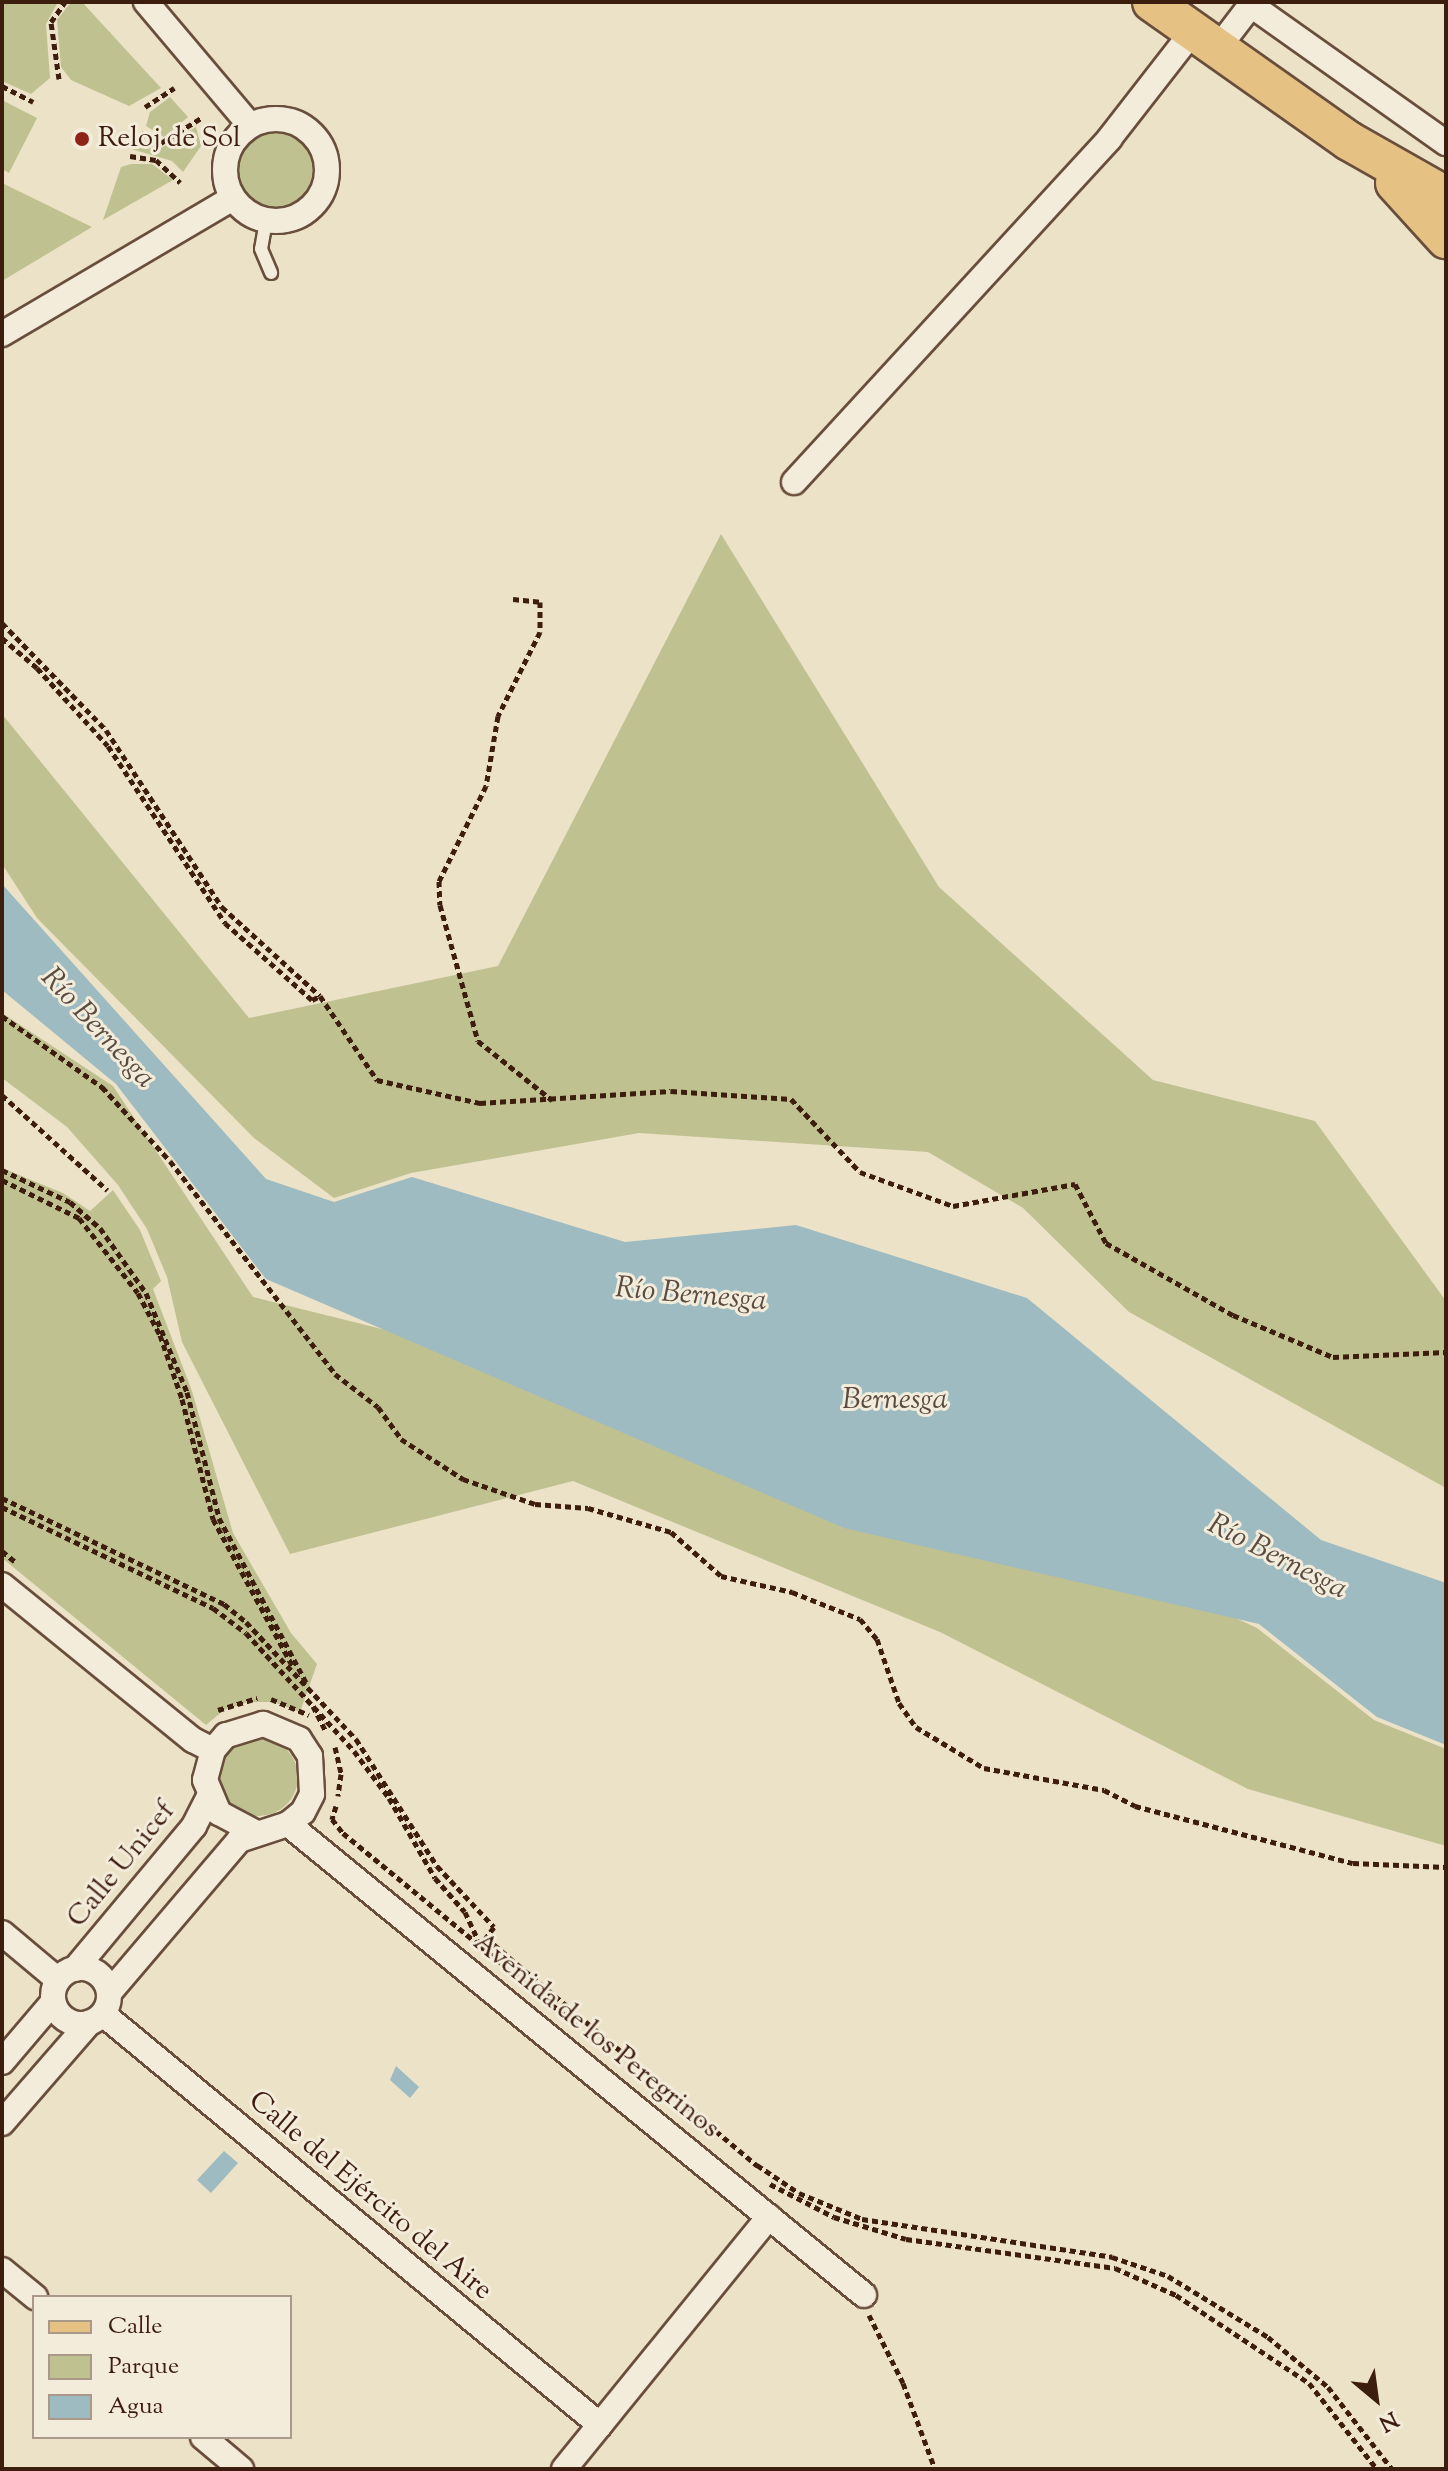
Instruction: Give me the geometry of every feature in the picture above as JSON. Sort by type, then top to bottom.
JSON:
[{"type":"main road","points":[[1152,2],[1349,141],[1446,196]]},
{"type":"main road","points":[[1349,141],[1426,211],[1446,239]]},
{"type":"street","points":[[146,2],[250,125]]},
{"type":"street","points":[[794,482],[1109,139],[1206,40],[1251,5],[1446,143]]},
{"type":"street","points":[[286,118],[310,131],[326,153],[328,171],[315,204],[301,215],[266,221],[233,198],[225,178],[226,157],[250,125],[286,118]]},
{"type":"street","points":[[2,334],[233,198]]},
{"type":"street","points":[[2,1585],[193,1740],[213,1750]]},
{"type":"street","points":[[2,2123],[100,2010],[227,1852],[254,1832],[288,1824],[312,1794],[314,1775],[299,1739],[263,1724],[244,1726],[213,1750],[205,1780],[209,1796],[227,1820],[254,1832]]},
{"type":"street","name":"Calle Unicef","points":[[2,2062],[62,1983],[194,1826],[209,1796]]},
{"type":"street","name":"Avenida de los Peregrinos","points":[[288,1824],[864,2295]]},
{"type":"street","points":[[2,1933],[62,1983],[63,2018],[100,2010]]},
{"type":"street","points":[[62,1983],[94,1971],[100,2010]]},
{"type":"street","name":"Calle del Ejército del Aire","points":[[100,2010],[600,2425]]},
{"type":"street","points":[[564,2469],[769,2217]]},
{"type":"street","points":[[2,2270],[33,2295]]},
{"type":"street","points":[[205,2439],[241,2469]]},
{"type":"lane","points":[[266,221],[261,249],[271,273]]},
{"type":"path","points":[[59,79],[51,22],[65,2]]},
{"type":"path","points":[[2,86],[33,102]]},
{"type":"path","points":[[145,107],[174,88]]},
{"type":"path","points":[[141,133],[161,143],[201,118]]},
{"type":"path","points":[[130,156],[156,160],[180,182]]},
{"type":"path","points":[[513,599],[540,602],[540,632],[498,716],[486,786],[439,881],[440,905],[478,1041],[552,1100]]},
{"type":"path","points":[[2,623],[106,730],[222,907],[320,996],[377,1080],[480,1103],[671,1091],[791,1099],[860,1172],[953,1206],[1075,1184],[1106,1243],[1233,1315],[1333,1357],[1446,1352]]},
{"type":"path","points":[[2,638],[37,668],[108,746],[225,923],[312,1000],[320,996]]},
{"type":"path","points":[[2,1016],[102,1087],[170,1161],[335,1374],[378,1407],[401,1439],[463,1479],[535,1504],[588,1508],[671,1532],[721,1576],[792,1592],[860,1619],[877,1639],[899,1703],[916,1727],[984,1768],[1104,1790],[1135,1806],[1353,1863],[1446,1867]]},
{"type":"path","points":[[2,1095],[107,1190]]},
{"type":"path","points":[[2,1170],[70,1202],[100,1228],[146,1293],[187,1392],[219,1518],[308,1687]]},
{"type":"path","points":[[2,1180],[79,1218],[138,1293],[160,1335],[182,1399],[213,1519],[309,1696],[341,1774],[332,1819],[804,2215]]},
{"type":"path","points":[[2,1498],[224,1604],[308,1687],[382,1773],[453,1887],[494,1927],[475,1951]]},
{"type":"path","points":[[2,1507],[213,1608],[309,1696],[389,1798],[435,1878],[465,1912],[481,1944]]},
{"type":"path","points":[[2,1551],[26,1571]]},
{"type":"path","points":[[204,1718],[243,1699],[277,1699],[302,1709],[325,1731]]},
{"type":"path","points":[[486,1938],[757,2165],[799,2193],[862,2219],[1112,2257],[1168,2276],[1268,2337],[1328,2387],[1392,2469]]},
{"type":"path","points":[[759,2177],[794,2199],[867,2228],[906,2239],[1115,2268],[1176,2295],[1243,2334],[1309,2383],[1377,2469]]},
{"type":"path","points":[[864,2295],[935,2469]]},
{"type":"green space","points":[[2,2],[58,2],[46,24],[50,78],[31,94],[2,81]]},
{"type":"green space","points":[[71,2],[82,2],[161,88],[129,106],[71,80],[61,67],[57,20]]},
{"type":"green space","points":[[170,97],[188,117],[164,137],[146,126],[150,112]]},
{"type":"green space","points":[[2,100],[37,118],[9,173],[2,169]]},
{"type":"green space","points":[[196,127],[201,146],[183,172],[172,161],[128,148],[138,140],[161,148]]},
{"type":"green space","points":[[276,130],[291,133],[304,142],[313,155],[316,170],[313,185],[304,198],[291,207],[276,210],[261,207],[248,198],[239,185],[236,170],[239,155],[248,142],[261,133]]},
{"type":"green space","points":[[152,164],[173,180],[103,220],[121,167]]},
{"type":"green space","points":[[2,183],[92,227],[2,281]]},
{"type":"green space","points":[[721,534],[939,887],[1153,1080],[1315,1121],[1446,1301],[1446,1488],[1129,1312],[1023,1208],[928,1152],[639,1133],[411,1173],[334,1198],[254,1138],[37,918],[2,864],[2,714],[249,1018],[498,966]]},
{"type":"green space","points":[[2,1013],[113,1086],[253,1297],[883,1453],[1257,1628],[1374,1720],[1446,1749],[1446,1846],[1248,1789],[940,1632],[573,1481],[290,1554],[182,1342],[167,1277],[147,1229],[118,1185],[67,1127],[2,1078]]},
{"type":"green space","points":[[2,1168],[63,1193],[90,1211],[113,1190],[140,1230],[161,1281],[153,1289],[192,1391],[233,1533],[291,1633],[317,1664],[300,1712],[273,1702],[248,1702],[224,1710],[206,1725],[2,1558]]},
{"type":"green space","points":[[259,1738],[274,1741],[287,1749],[295,1762],[298,1777],[295,1792],[287,1805],[274,1813],[259,1816],[244,1813],[231,1805],[223,1792],[220,1777],[223,1762],[231,1749],[244,1741]]},
{"type":"water","name":"Bernesga","points":[[2,884],[266,1179],[334,1202],[412,1177],[625,1242],[796,1225],[1027,1298],[1321,1540],[1446,1583],[1446,1745],[1377,1717],[1259,1624],[844,1528],[266,1279],[116,1084],[2,990]]},
{"type":"water","points":[[396,2066],[419,2087],[410,2098],[390,2080]]},
{"type":"water","points":[[224,2151],[238,2163],[211,2193],[197,2180]]},
{"type":"place","name":"Reloj de Sol","points":[[82,139]]},
{"type":"water label","name":"Río Bernesga","points":[[97,1029]]},
{"type":"water label","name":"Río Bernesga","points":[[691,1296]]},
{"type":"water label","name":"Río Bernesga","points":[[1277,1558]]}]
